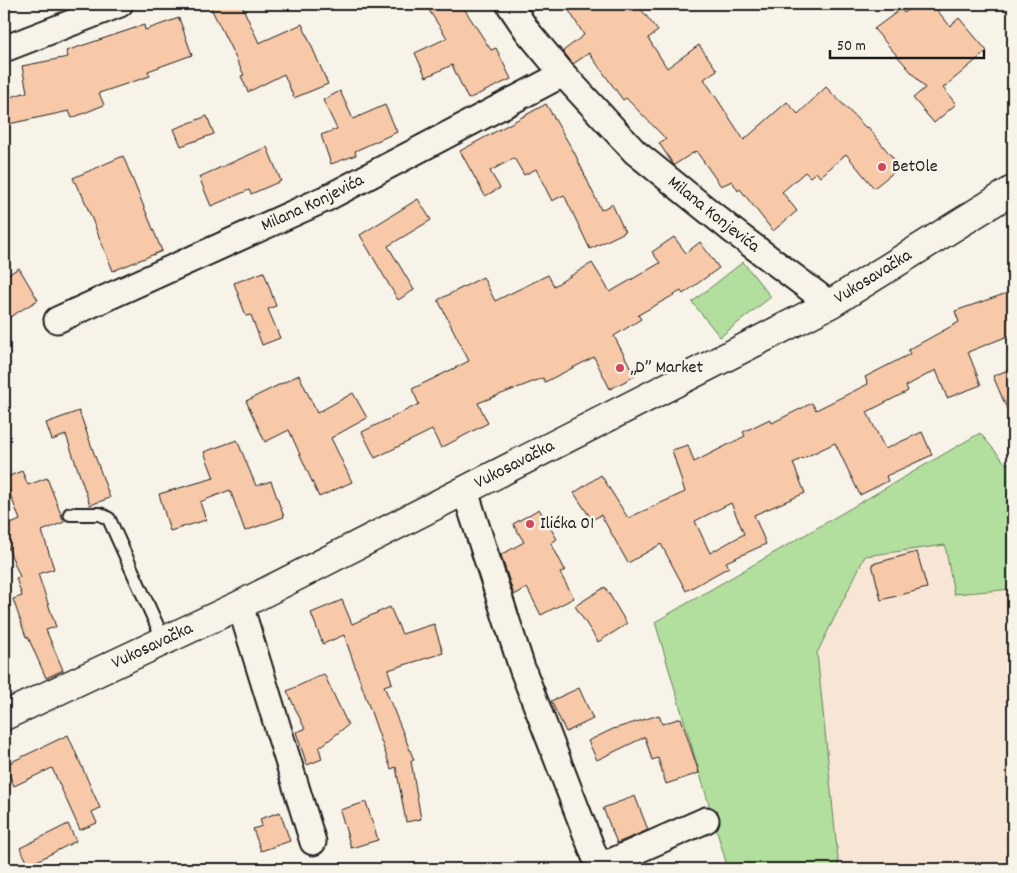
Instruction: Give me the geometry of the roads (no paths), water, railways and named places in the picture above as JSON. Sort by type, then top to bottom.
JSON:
[{"type":"main road","name":"Vukosavačka","points":[[4,716],[240,605],[830,304],[1013,190]]},
{"type":"street","points":[[4,49],[120,4]]},
{"type":"street","name":"Milana Konjevića","points":[[509,4],[528,32],[563,74],[636,152],[733,231],[830,304]]},
{"type":"street","name":"Milana Konjevića","points":[[57,320],[327,198],[563,74]]},
{"type":"street","points":[[465,491],[522,668],[595,857],[602,863],[613,861],[706,820]]},
{"type":"street","points":[[240,605],[313,842]]},
{"type":"lane","points":[[70,514],[100,514],[109,519],[164,641]]},
{"type":"place","name":"BetOle","points":[[882,167]]},
{"type":"place","name":"„D” Market","points":[[620,368]]},
{"type":"place","name":"Ilićka 01","points":[[530,524]]}]
